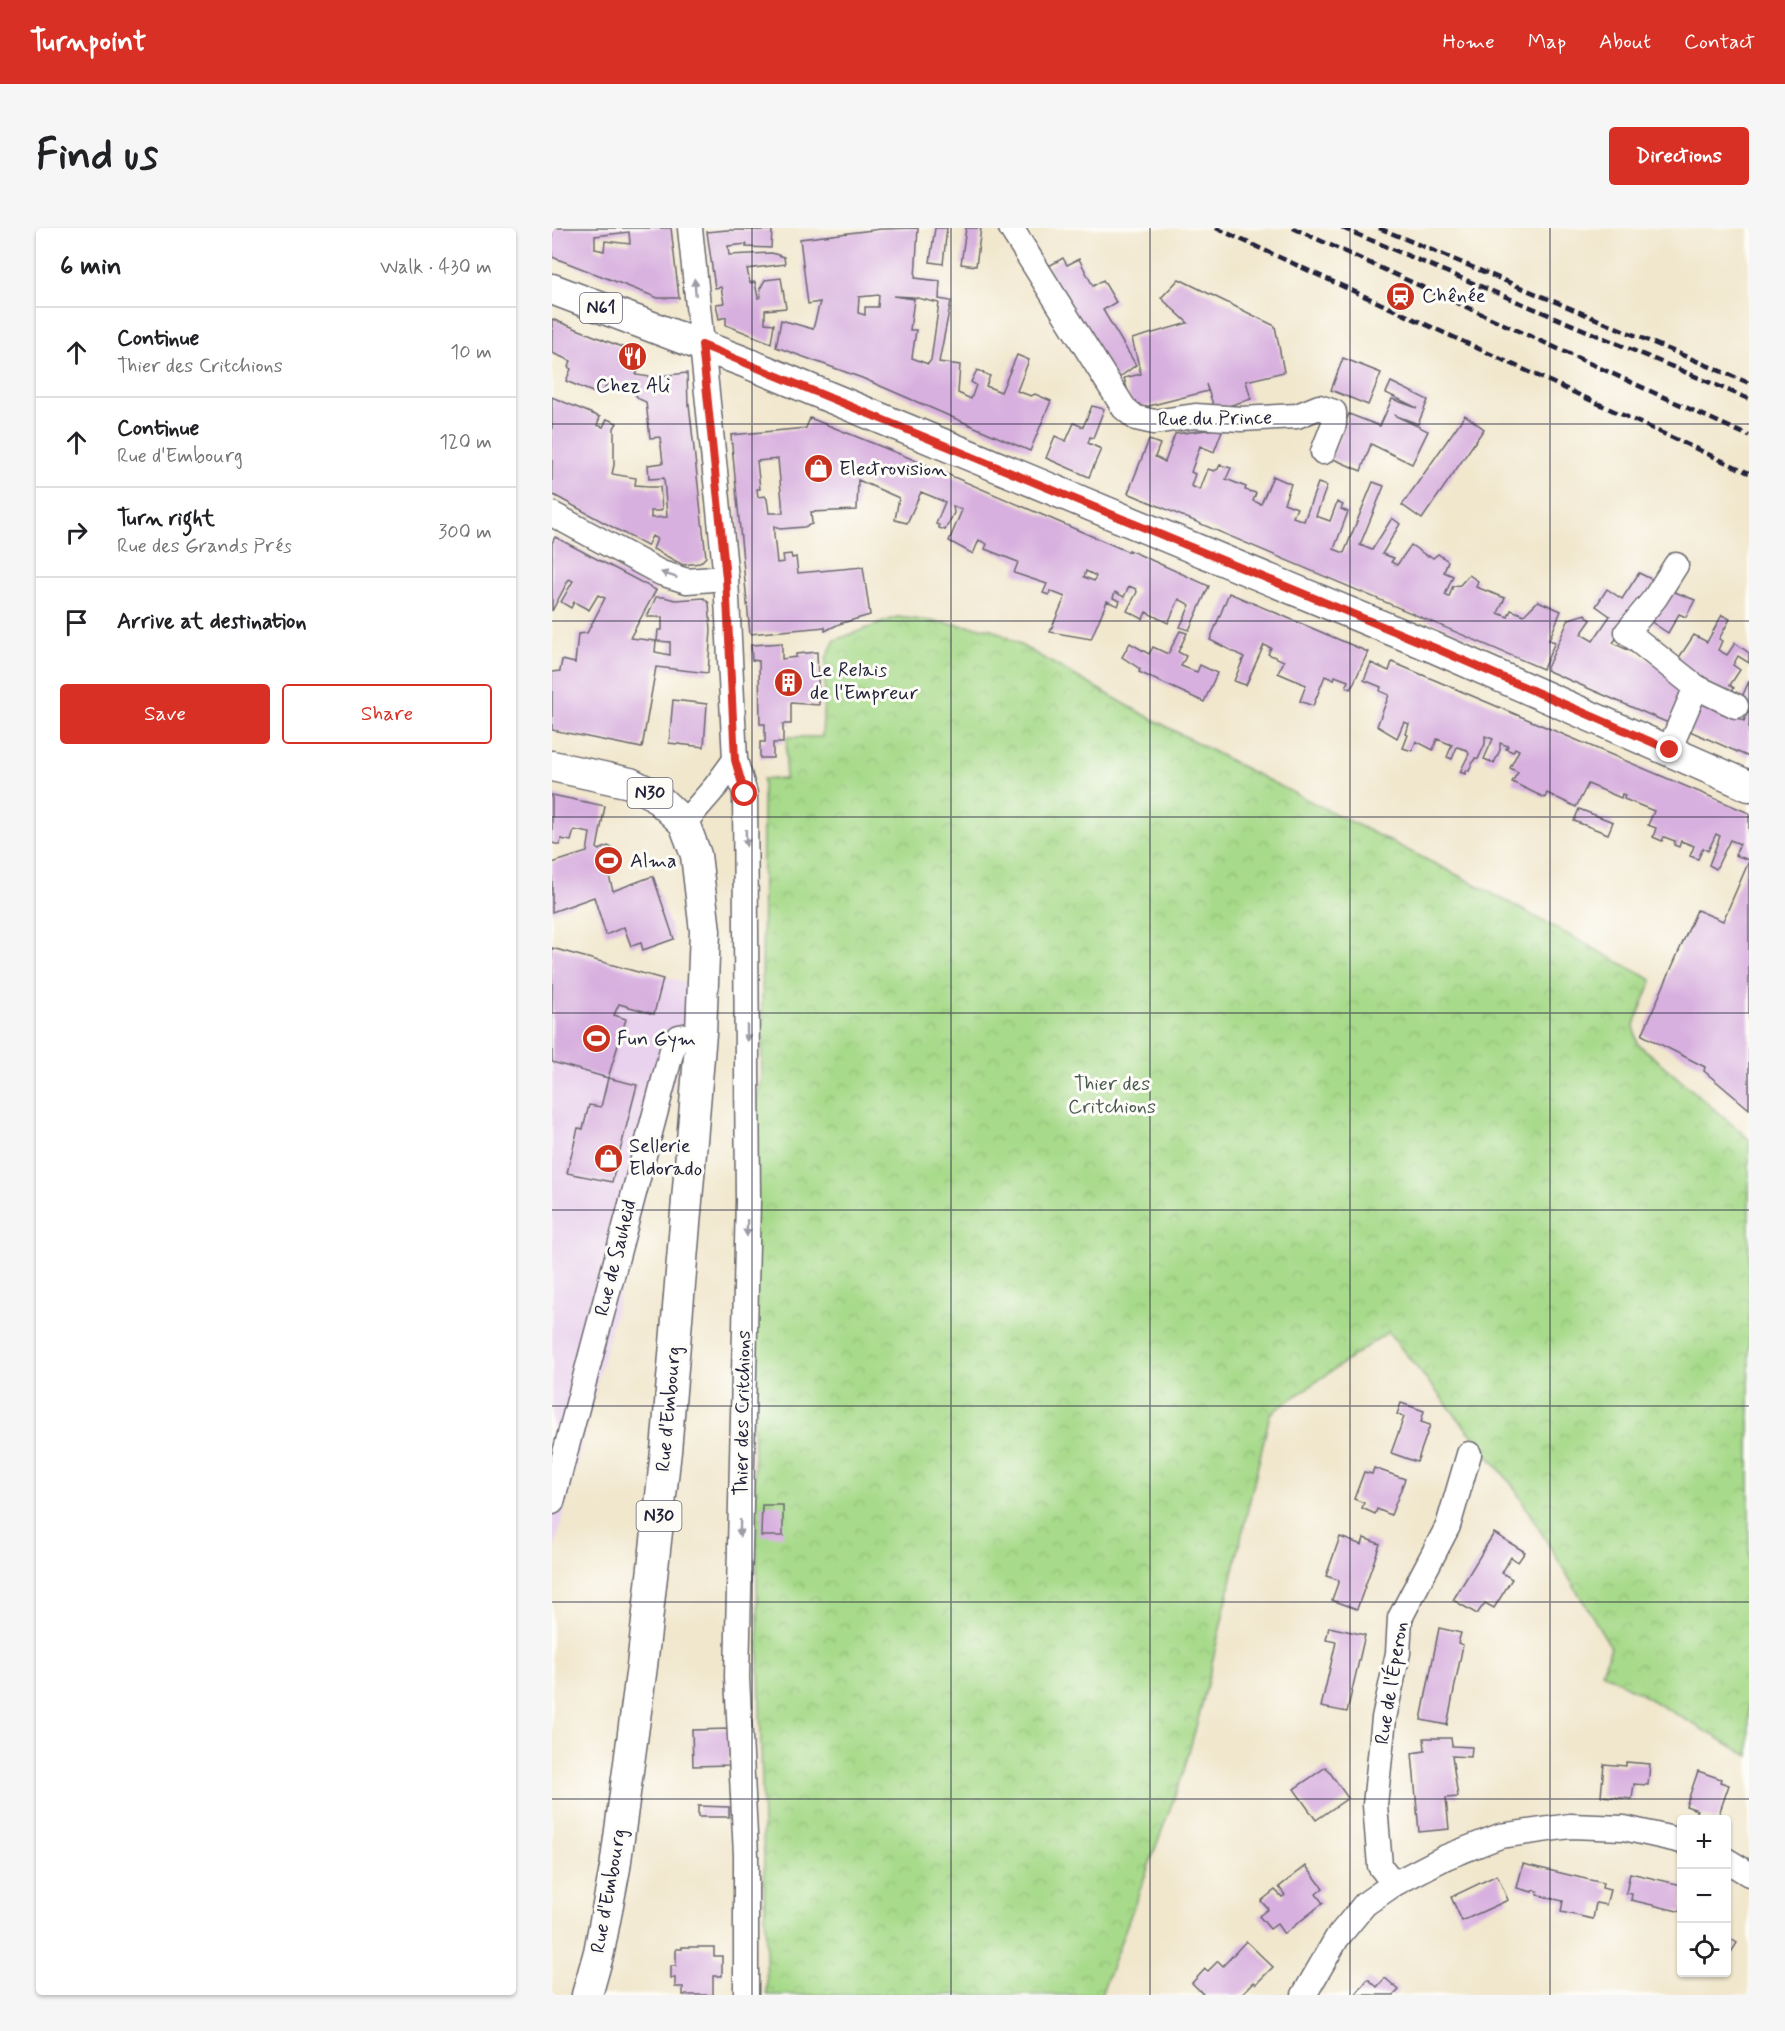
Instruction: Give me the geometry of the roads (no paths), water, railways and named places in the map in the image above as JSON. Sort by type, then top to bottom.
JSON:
[{"type":"main road","name":"N61","points":[[552,289],[702,345],[1435,648],[1749,786]]},
{"type":"main road","name":"N30","points":[[552,766],[630,783],[654,795],[684,823],[696,855],[705,945],[701,1033]]},
{"type":"main road","name":"Rue d'Embourg","points":[[587,1995],[599,1952],[615,1868],[643,1655],[666,1452],[701,1033]]},
{"type":"street","points":[[684,823],[735,760],[726,578],[690,228]]},
{"type":"street","name":"Rue du Prince","points":[[1011,228],[1124,408],[1136,418],[1154,422],[1195,416],[1241,419],[1297,416],[1319,407],[1334,412],[1334,424],[1323,452]]},
{"type":"street","points":[[552,514],[662,573],[687,581],[726,578]]},
{"type":"street","points":[[1676,565],[1655,598],[1627,632],[1696,687],[1736,706]]},
{"type":"street","points":[[1670,750],[1696,687]]},
{"type":"street","name":"Thier des Critchions","points":[[735,760],[745,794],[746,857],[748,1200],[737,1677],[746,1855],[746,1995]]},
{"type":"street","name":"Rue de Sauheid","points":[[552,1502],[673,1046],[679,1037],[701,1033]]},
{"type":"street","name":"Rue de l'Éperon","points":[[1394,1884],[1380,1866],[1375,1805],[1384,1718],[1398,1653],[1400,1618],[1448,1526],[1469,1454]]},
{"type":"street","points":[[1304,1995],[1337,1938],[1365,1904],[1394,1884],[1446,1857],[1500,1836],[1570,1826],[1624,1828],[1677,1840]]},
{"type":"street","points":[[1731,1863],[1749,1874]]},
{"type":"railway","points":[[1216,228],[1749,473]]},
{"type":"railway","points":[[1293,228],[1749,436]]},
{"type":"railway","points":[[1342,228],[1749,399]]},
{"type":"railway","points":[[1379,228],[1749,383]]},
{"type":"place","name":"Chênée","points":[[1401,296]]},
{"type":"place","name":"Chez Ali","points":[[633,356]]},
{"type":"place","name":"Electrovision","points":[[818,469]]},
{"type":"place","name":"Le Relais de l'Empreur","points":[[789,682]]},
{"type":"place","name":"Alma","points":[[609,861]]},
{"type":"place","name":"Fun Gym","points":[[596,1039]]},
{"type":"place","name":"Sellerie Eldorado","points":[[608,1158]]}]
